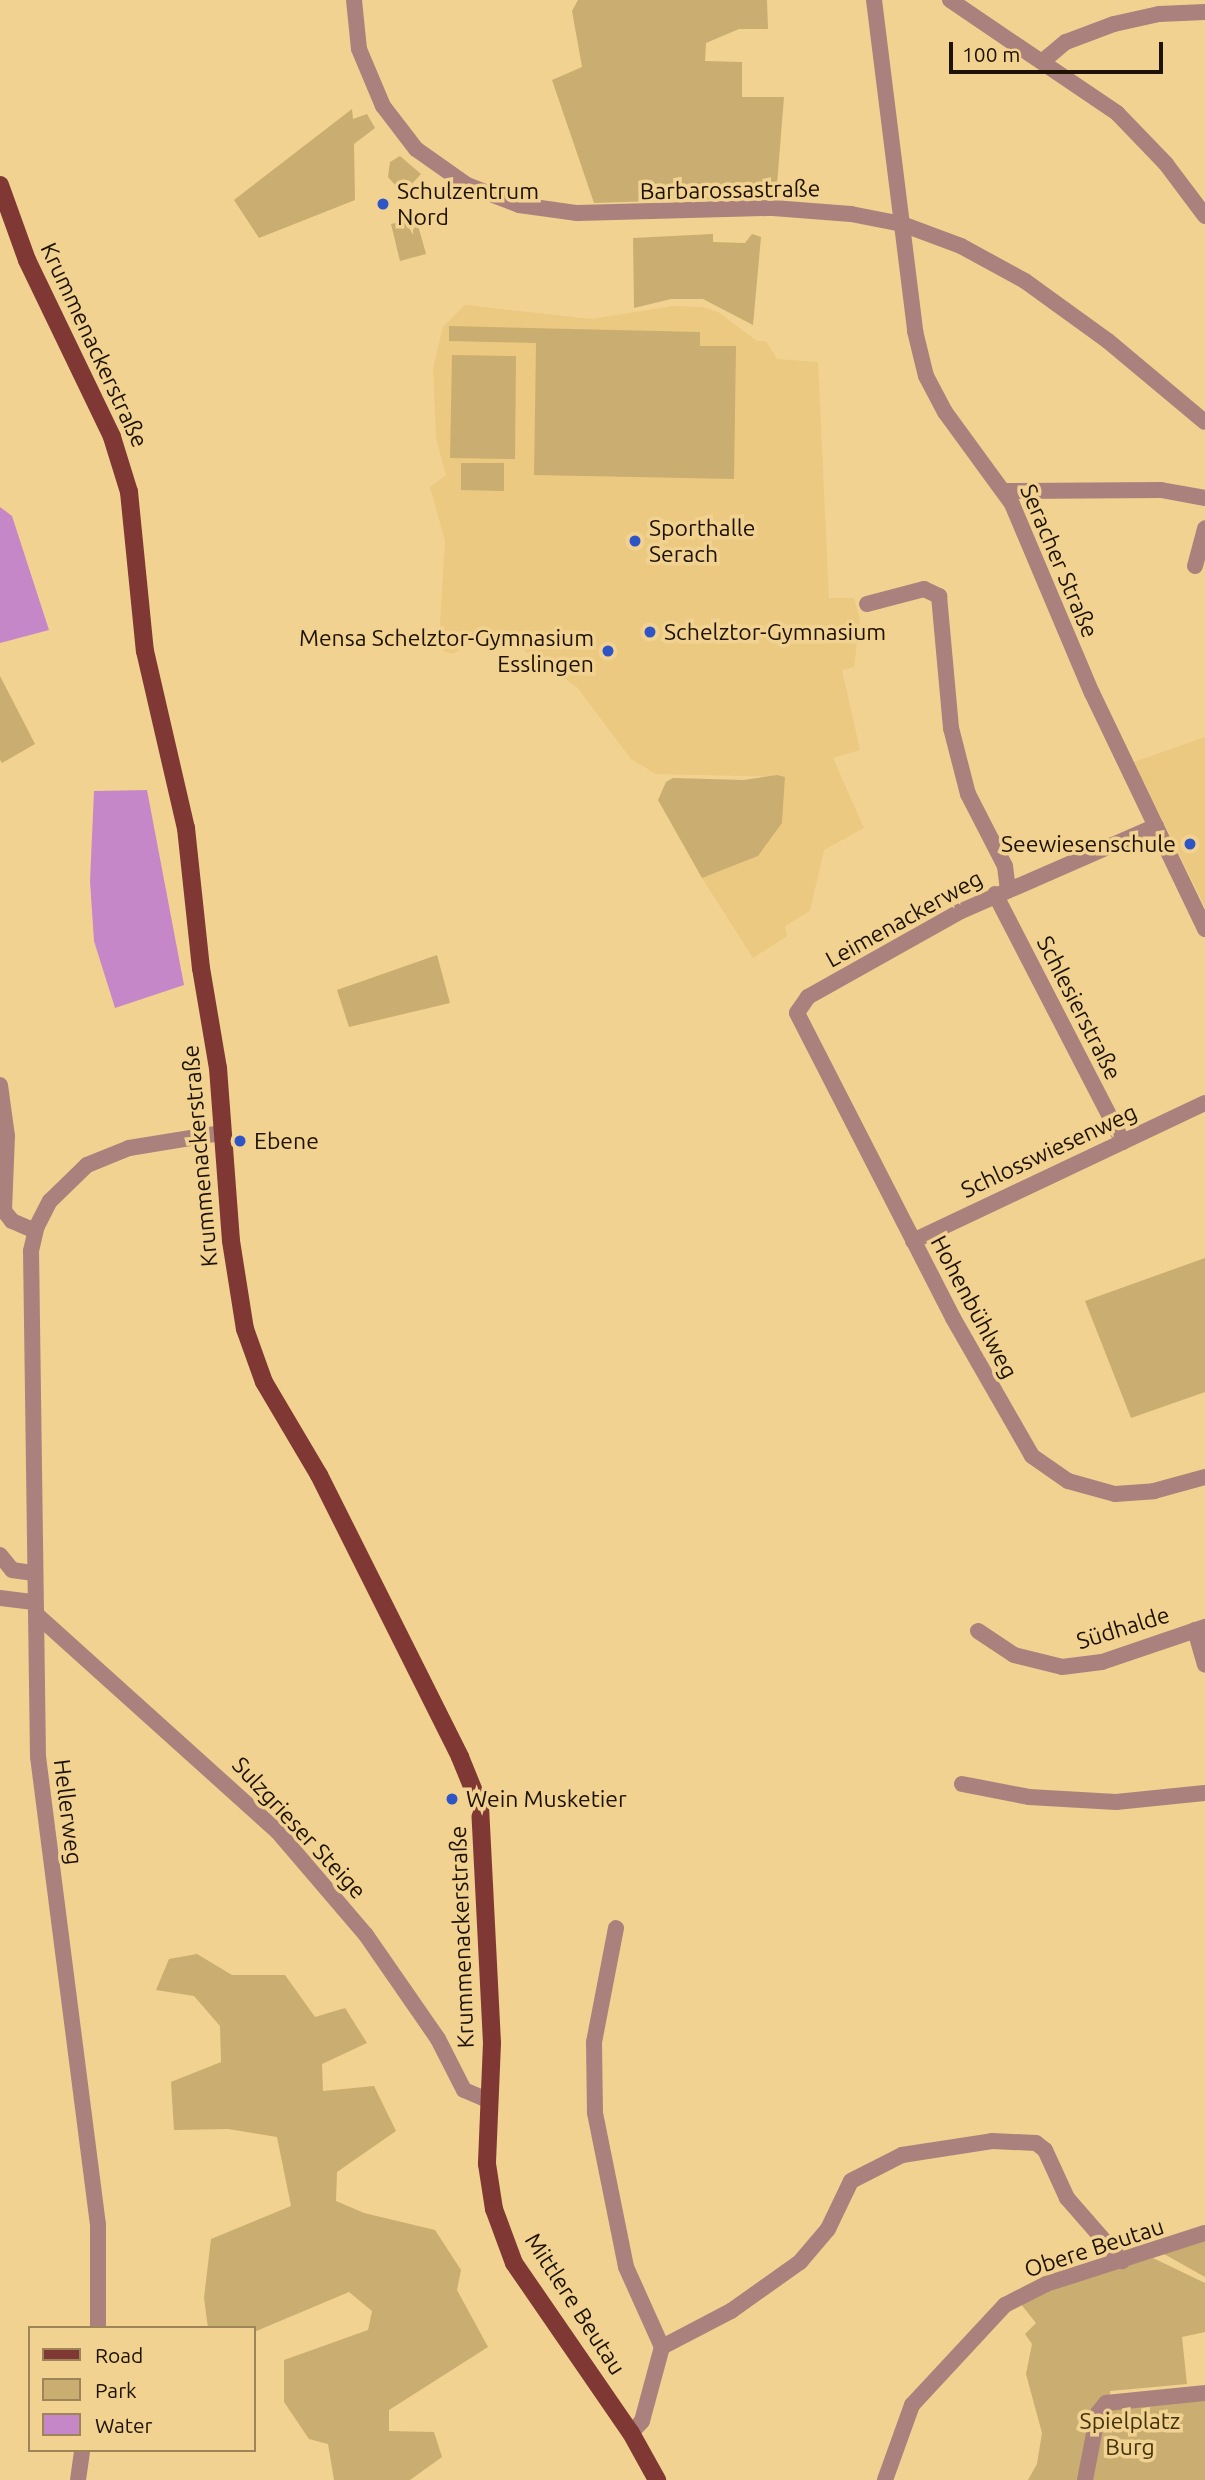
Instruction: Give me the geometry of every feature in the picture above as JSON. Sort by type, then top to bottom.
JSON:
[{"type":"main road","name":"Krummenackerstraße","points":[[0,185],[27,260],[109,429],[128,485],[136,531],[146,659],[186,828],[200,961],[218,1068],[239,1297],[259,1370],[319,1475],[460,1757],[480,1807],[492,2043],[490,2101]]},
{"type":"main road","name":"Mittlere Beutau","points":[[490,2101],[488,2178],[509,2255],[631,2433],[657,2480]]},
{"type":"street","name":"Barbarossastraße","points":[[354,0],[362,58],[389,115],[439,169],[484,193],[532,207],[577,213],[773,208],[851,214],[902,224],[961,246],[1025,281],[1108,341],[1205,422]]},
{"type":"street","name":"Seracher Straße","points":[[874,0],[917,342],[926,376],[945,412],[1005,491],[1092,693],[1205,929]]},
{"type":"street","points":[[950,0],[1043,61],[1127,122],[1166,163],[1205,216]]},
{"type":"street","points":[[1043,61],[1066,42],[1114,24],[1159,14],[1205,12]]},
{"type":"street","points":[[1005,491],[1166,490],[1205,498]]},
{"type":"street","points":[[1195,566],[1205,528]]},
{"type":"street","name":"Schlesierstraße","points":[[867,604],[933,591],[940,600],[946,696],[962,774],[973,805],[1005,866],[1001,891],[1123,1142]]},
{"type":"street","name":"Leimenackerweg","points":[[797,1013],[808,998],[1001,891],[1156,825]]},
{"type":"street","name":"Hohenbühlweg","points":[[797,1013],[913,1241],[1014,1430],[1039,1462],[1078,1485],[1115,1494],[1154,1491],[1205,1477]]},
{"type":"street","points":[[0,1085],[7,1136],[4,1211],[16,1224],[35,1231]]},
{"type":"street","name":"Schlosswiesenweg","points":[[913,1241],[1205,1103]]},
{"type":"street","name":"Hellerweg","points":[[98,2326],[98,2225],[38,1756],[33,1643],[35,1609],[30,1279],[35,1231],[59,1190],[94,1161],[142,1146],[222,1133]]},
{"type":"street","points":[[0,1555],[12,1570],[34,1573]]},
{"type":"street","points":[[0,1598],[35,1609]]},
{"type":"street","name":"Sulzgrieser Steige","points":[[35,1609],[278,1832],[366,1935],[438,2039],[464,2090],[490,2101]]},
{"type":"street","points":[[1200,1629],[1205,1665]]},
{"type":"street","name":"Südhalde","points":[[978,1632],[1014,1655],[1062,1667],[1102,1662],[1200,1629]]},
{"type":"street","points":[[962,1784],[1132,1802],[1205,1793]]},
{"type":"street","points":[[616,1928],[594,2042],[596,2122],[626,2267],[662,2347],[642,2421],[631,2433]]},
{"type":"street","points":[[662,2347],[731,2311],[800,2262],[828,2229],[851,2181],[873,2166],[914,2152],[992,2141],[1035,2143],[1045,2150],[1067,2198],[1122,2261]]},
{"type":"street","name":"Obere Beutau","points":[[885,2480],[912,2405],[996,2313],[1046,2284],[1205,2233]]},
{"type":"street","points":[[1085,2480],[1098,2413],[1106,2403],[1205,2393]]},
{"type":"street","points":[[78,2480],[82,2452]]},
{"type":"shaded area","name":"Schelztor-Gymnasium","points":[[465,305],[592,319],[672,306],[702,307],[718,312],[757,341],[766,341],[777,359],[818,362],[829,598],[854,598],[860,619],[854,667],[842,670],[860,750],[833,758],[864,828],[824,850],[810,911],[785,926],[787,936],[753,958],[702,878],[758,856],[782,823],[785,777],[656,774],[631,759],[577,687],[507,639],[484,636],[453,654],[443,651],[440,624],[445,541],[430,487],[446,475],[436,438],[433,368],[443,327]]},
{"type":"shaded area","name":"Seewiesenschule","points":[[1205,737],[1205,907],[1134,762]]},
{"type":"green space","points":[[578,0],[767,0],[768,29],[739,29],[706,43],[705,61],[742,62],[742,97],[784,97],[776,197],[594,203],[552,80],[582,67],[572,11]]},
{"type":"green space","points":[[352,109],[353,119],[367,114],[375,128],[354,144],[355,200],[259,238],[234,200]]},
{"type":"green space","points":[[400,156],[421,174],[408,188],[397,187],[388,177],[390,162]]},
{"type":"green space","points":[[416,218],[426,254],[400,261],[391,224]]},
{"type":"green space","points":[[713,234],[713,242],[745,243],[752,234],[761,237],[753,325],[703,299],[671,299],[634,308],[633,238]]},
{"type":"green space","points":[[449,326],[700,332],[700,346],[736,346],[734,479],[534,475],[536,343],[449,341]]},
{"type":"green space","points":[[452,355],[516,356],[515,459],[450,458]]},
{"type":"green space","points":[[461,463],[504,463],[504,491],[461,490]]},
{"type":"green space","points":[[0,676],[35,744],[2,763],[0,760]]},
{"type":"green space","points":[[777,775],[785,777],[782,823],[758,856],[702,878],[658,800],[666,782],[673,778],[744,780]]},
{"type":"green space","points":[[437,955],[450,1003],[349,1027],[337,990]]},
{"type":"green space","points":[[1205,1258],[1205,1392],[1131,1418],[1085,1301]]},
{"type":"green space","points":[[197,1954],[232,1975],[285,1975],[315,2017],[345,2008],[367,2043],[322,2064],[323,2091],[374,2086],[396,2131],[337,2172],[336,2201],[364,2213],[435,2230],[461,2270],[457,2290],[488,2347],[389,2410],[389,2431],[434,2432],[442,2457],[410,2480],[334,2480],[328,2444],[309,2439],[284,2402],[284,2360],[368,2330],[372,2311],[349,2292],[256,2331],[256,2326],[208,2326],[204,2298],[211,2239],[291,2206],[277,2137],[228,2129],[174,2130],[171,2082],[221,2062],[220,2026],[194,1996],[156,1990],[169,1959]]},
{"type":"green space","points":[[1205,2238],[1205,2277],[1164,2254]]},
{"type":"green space","name":"Spielplatz Burg","points":[[1153,2258],[1205,2283],[1205,2332],[1182,2337],[1187,2384],[1110,2391],[1111,2407],[1205,2397],[1205,2480],[1028,2480],[1037,2464],[1042,2433],[1026,2374],[1032,2344],[1025,2334],[1036,2323],[1020,2303],[1049,2289]]},
{"type":"water","points":[[0,507],[12,516],[49,630],[0,643]]},
{"type":"water","points":[[147,790],[184,985],[115,1008],[94,941],[90,881],[94,791]]},
{"type":"place","name":"Schulzentrum Nord","points":[[383,204]]},
{"type":"place","name":"Sporthalle Serach","points":[[635,541]]},
{"type":"place","name":"Schelztor-Gymnasium","points":[[650,632]]},
{"type":"place","name":"Mensa Schelztor-Gymnasium Esslingen","points":[[608,651]]},
{"type":"place","name":"Seewiesenschule","points":[[1190,844]]},
{"type":"place","name":"Ebene","points":[[240,1141]]},
{"type":"place","name":"Wein Musketier","points":[[452,1799]]}]
